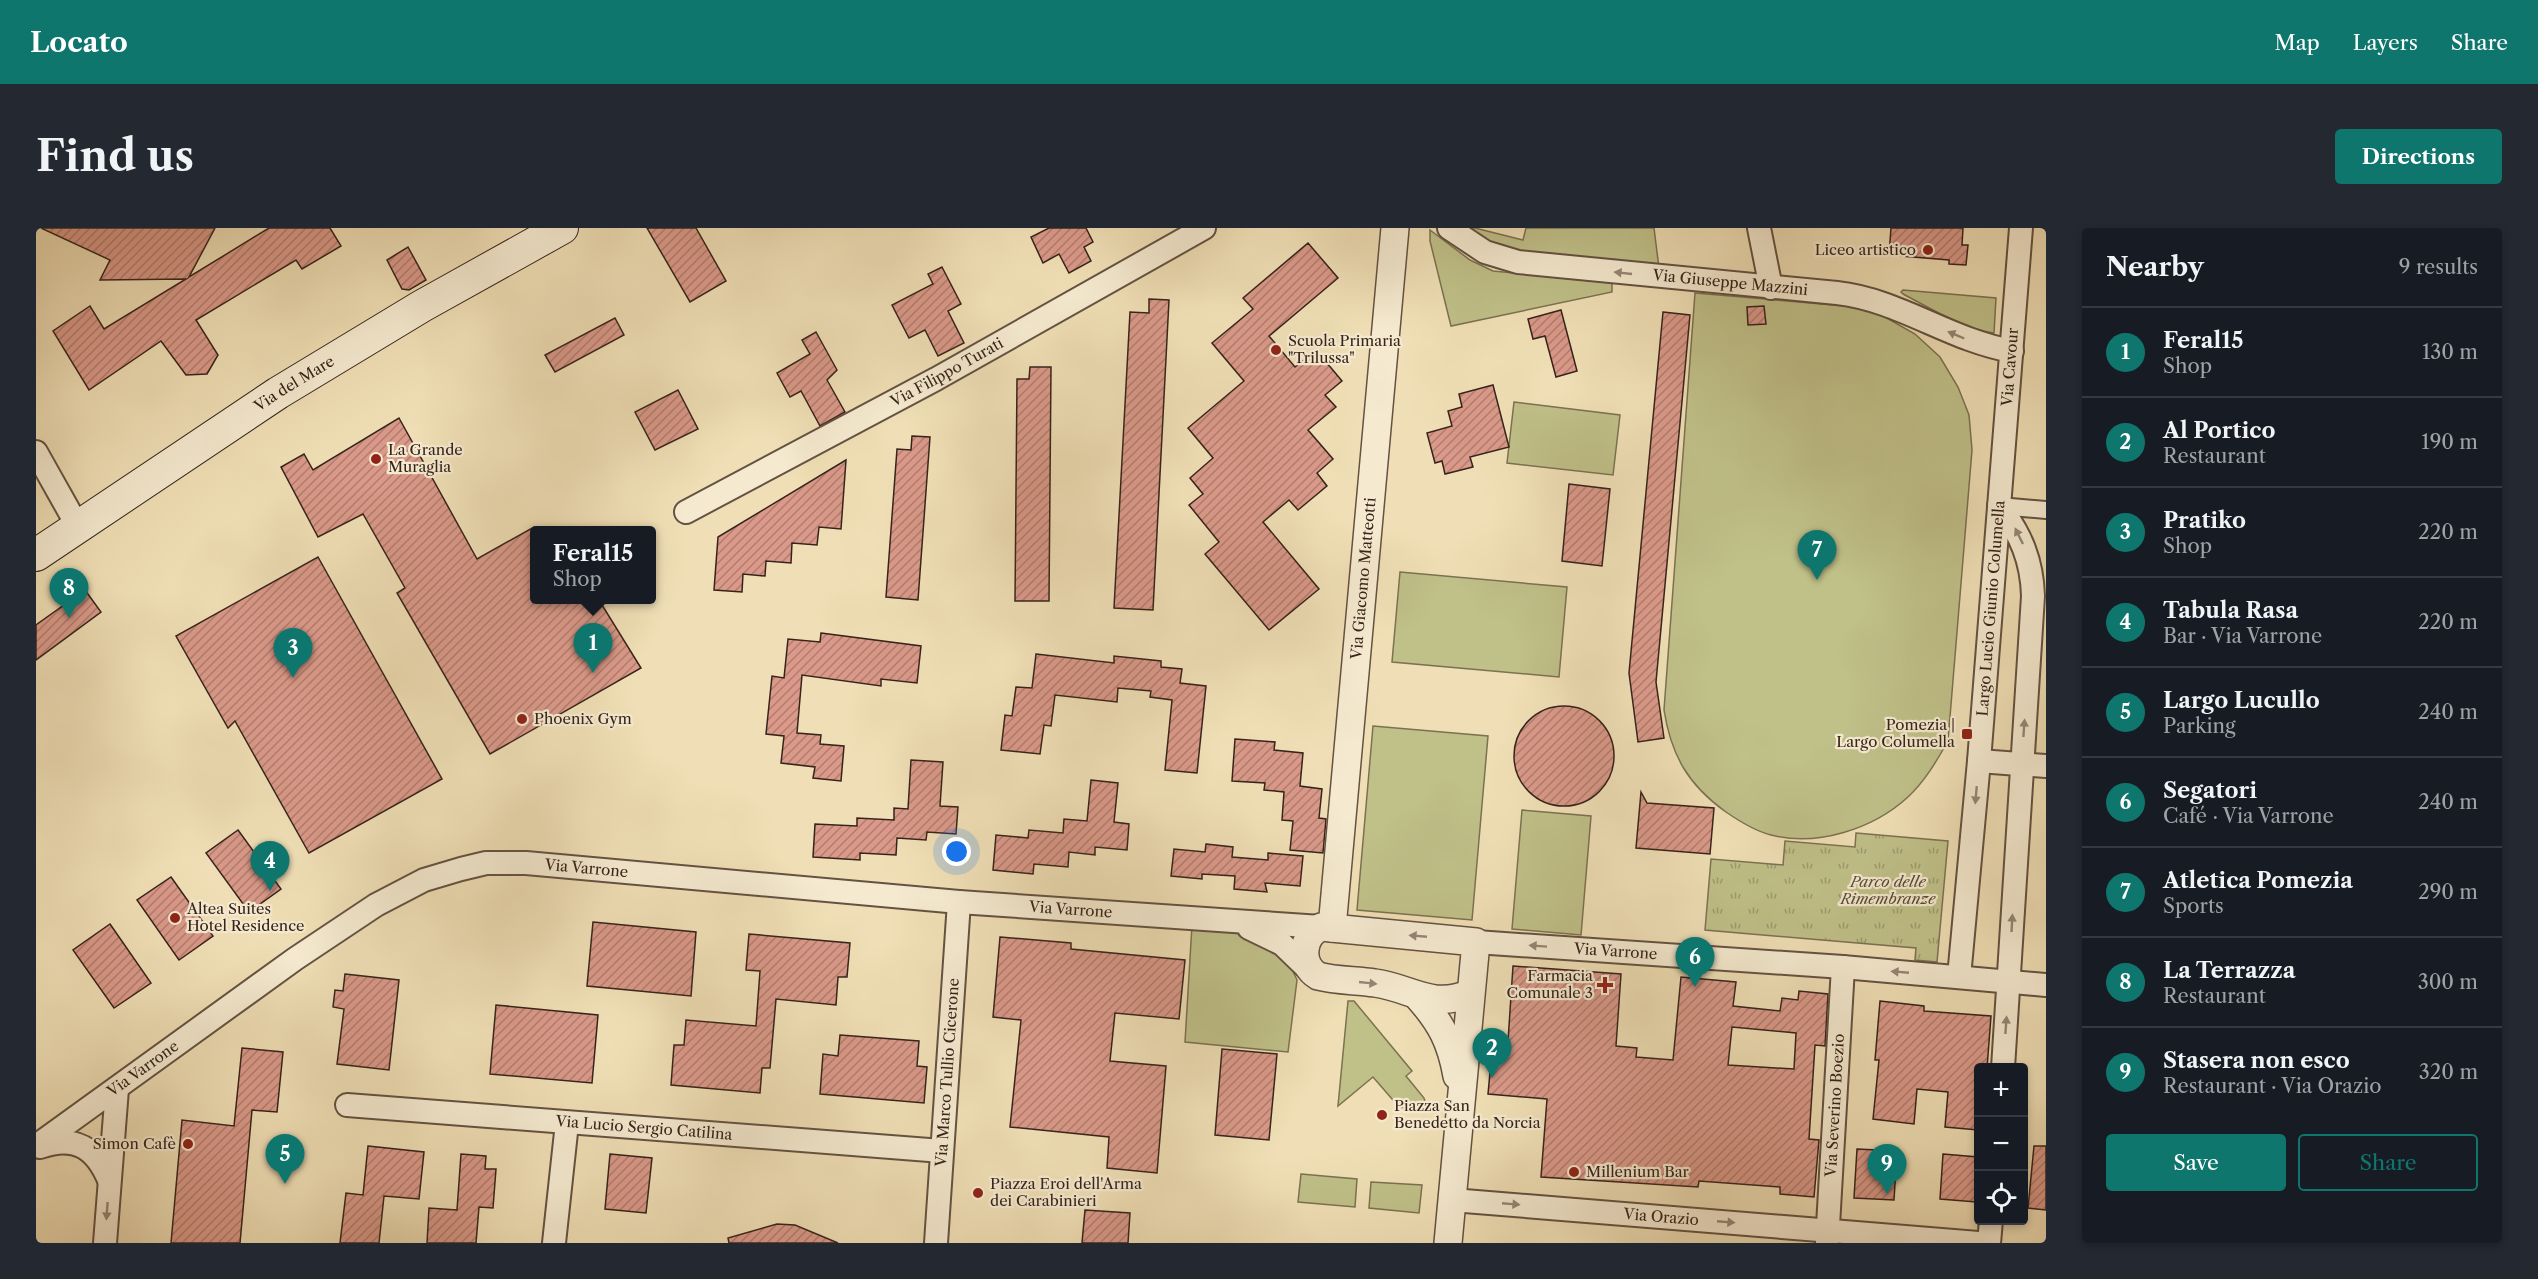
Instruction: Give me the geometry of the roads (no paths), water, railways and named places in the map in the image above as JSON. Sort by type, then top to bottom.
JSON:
[{"type":"main road","name":"Via del Mare","points":[[36,555],[77,525],[272,397],[359,343],[562,228]]},
{"type":"street","name":"Via Filippo Turati","points":[[686,512],[936,378],[1204,228]]},
{"type":"street","name":"Via Giacomo Matteotti","points":[[1326,928],[1395,228]]},
{"type":"street","name":"Via Giuseppe Mazzini","points":[[1449,228],[1485,252],[1518,262],[1771,288],[1844,293],[1893,306],[1963,339],[2012,351]]},
{"type":"street","points":[[1759,228],[1771,288]]},
{"type":"street","name":"Via Cavour","points":[[2000,506],[2021,228]]},
{"type":"street","points":[[36,452],[77,525]]},
{"type":"street","points":[[2000,506],[2046,510]]},
{"type":"street","name":"Largo Lucio Giunio Columella","points":[[1959,977],[2000,506]]},
{"type":"street","name":"Largo Lucio Giunio Columella","points":[[2000,506],[2025,547],[2032,584],[2002,1063]]},
{"type":"street","points":[[1979,761],[2046,766]]},
{"type":"street","name":"Via Varrone","points":[[36,1147],[295,959],[368,910],[424,880],[475,865],[506,862],[959,902],[1326,928],[1476,942],[1844,967],[2046,985]]},
{"type":"street","name":"Via Marco Tullio Cicerone","points":[[936,1243],[959,902]]},
{"type":"street","name":"Via Varrone","points":[[1221,920],[1273,938],[1292,951],[1311,972]]},
{"type":"street","points":[[1326,928],[1311,933],[1305,942],[1306,959],[1311,972],[1338,980],[1377,983],[1419,998],[1443,999],[1471,993]]},
{"type":"street","points":[[1448,1243],[1460,1094],[1476,942]]},
{"type":"street","name":"Via Severino Boezio","points":[[1826,1237],[1844,967]]},
{"type":"street","points":[[1419,998],[1438,1020],[1449,1043],[1460,1094]]},
{"type":"street","points":[[105,1243],[117,1089]]},
{"type":"street","name":"Via Lucio Sergio Catilina","points":[[347,1105],[942,1151]]},
{"type":"street","points":[[554,1243],[567,1123]]},
{"type":"street","points":[[36,1147],[62,1142],[81,1145],[97,1156],[109,1180]]},
{"type":"street","name":"Via Orazio","points":[[1452,1200],[1826,1237],[1978,1243]]},
{"type":"street","points":[[1989,1243],[1990,1225]]},
{"type":"place","name":"Liceo artistico","points":[[1928,250]]},
{"type":"place","name":"Scuola Primaria \"Trilussa\"","points":[[1276,350]]},
{"type":"place","name":"La Grande Muraglia","points":[[376,459]]},
{"type":"place","name":"Atletica Pomezia","points":[[1817,580]]},
{"type":"place","name":"La Terrazza","points":[[69,618]]},
{"type":"place","name":"Feral15","points":[[593,673]]},
{"type":"place","name":"Pratiko","points":[[293,678]]},
{"type":"place","name":"Phoenix Gym","points":[[522,719]]},
{"type":"place","name":"Pomezia | Largo Columella","points":[[1967,734]]},
{"type":"place","name":"Tabula Rasa","points":[[270,891]]},
{"type":"place","name":"Altea Suites Hotel Residence","points":[[175,918]]},
{"type":"place","name":"Farmacia Comunale 3","points":[[1605,985]]},
{"type":"place","name":"Segatori","points":[[1695,987]]},
{"type":"place","name":"Al Portico","points":[[1492,1078]]},
{"type":"place","name":"Piazza San Benedetto da Norcia","points":[[1382,1115]]},
{"type":"place","name":"Simon Cafè","points":[[188,1144]]},
{"type":"place","name":"Millenium Bar","points":[[1574,1172]]},
{"type":"place","name":"Largo Lucullo","points":[[285,1184]]},
{"type":"place","name":"Piazza Eroi dell'Arma dei Carabinieri","points":[[978,1193]]},
{"type":"place","name":"Stasera non esco","points":[[1887,1194]]},
{"type":"park label","name":"Parco delle Rimembranze","points":[[1888,890]]}]
